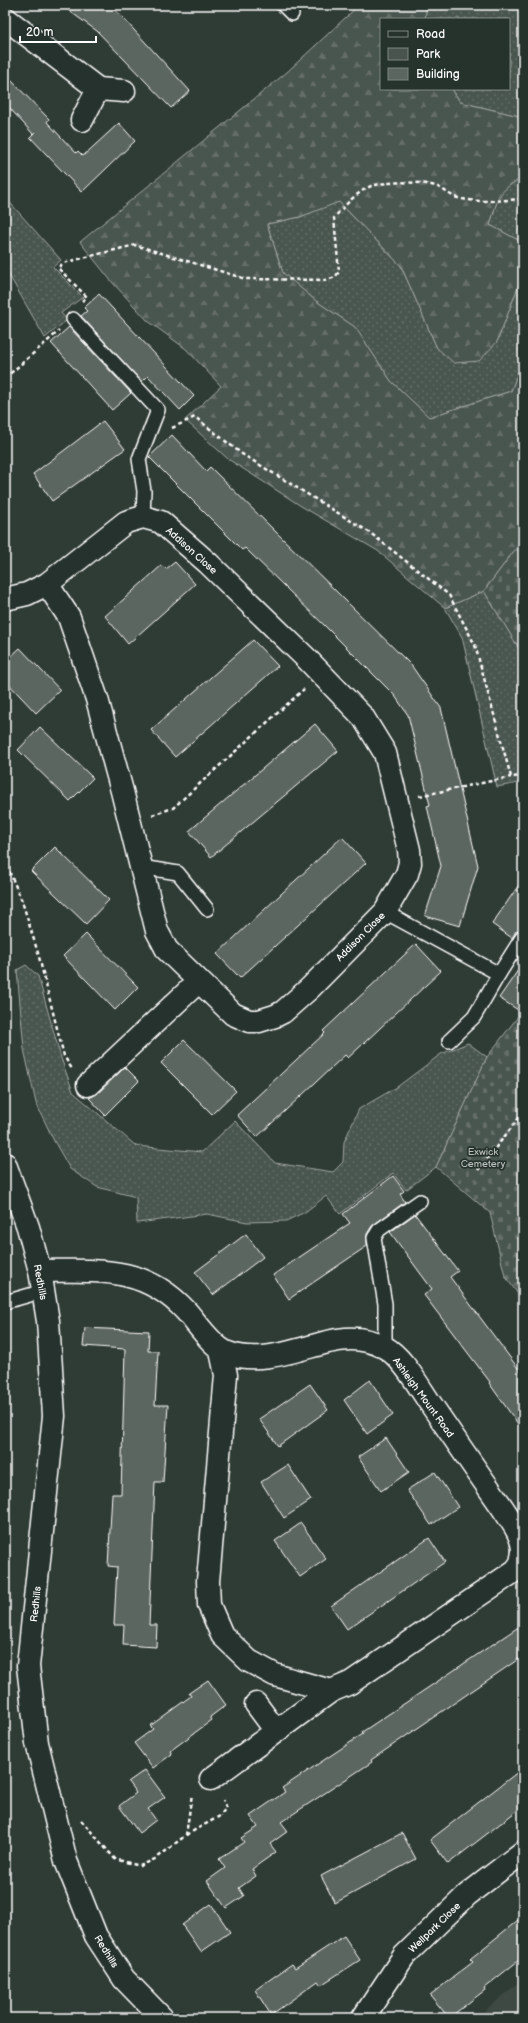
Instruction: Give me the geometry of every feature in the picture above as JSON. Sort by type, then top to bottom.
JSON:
[{"type":"street","points":[[5,18],[98,90],[124,91]]},
{"type":"street","points":[[82,120],[98,90]]},
{"type":"street","points":[[5,599],[27,594],[47,584],[126,522],[144,517]]},
{"type":"street","name":"Addison Close","points":[[47,584],[69,617],[95,692],[157,932],[167,950],[198,982],[233,1014],[241,1019],[259,1021],[283,1012],[310,988],[385,912],[407,874],[410,863],[409,850],[387,761],[375,735],[363,717],[322,673],[208,563],[161,522],[144,517]]},
{"type":"street","points":[[88,1085],[198,982]]},
{"type":"street","name":"Redhills","points":[[5,1164],[28,1227],[42,1281],[48,1321],[54,1416],[28,1666],[37,1743],[66,1861],[96,1936],[124,1979],[162,2018]]},
{"type":"street","points":[[42,1281],[102,1271],[135,1277],[158,1286],[173,1297],[221,1351],[226,1376],[208,1581],[209,1605],[222,1635],[249,1661],[275,1675],[331,1692]]},
{"type":"street","name":"Ashleigh Mount Road","points":[[211,1779],[331,1692],[350,1683],[516,1570],[521,1563],[523,1551],[520,1536],[502,1508],[410,1374],[385,1347],[365,1340],[353,1338],[333,1340],[265,1357],[239,1356],[221,1351]]},
{"type":"street","points":[[256,1704],[276,1731]]},
{"type":"street","name":"Wellpark Close","points":[[363,2018],[404,1956],[467,1895],[523,1852]]},
{"type":"lane","points":[[73,318],[158,410],[139,459],[144,491],[144,517]]},
{"type":"lane","points":[[141,867],[178,873],[207,909]]},
{"type":"lane","points":[[385,912],[499,974]]},
{"type":"lane","points":[[449,1041],[474,1017],[523,936]]},
{"type":"lane","points":[[385,1347],[385,1304],[374,1238],[378,1230],[420,1200]]},
{"type":"lane","points":[[5,1302],[42,1281]]},
{"type":"path","points":[[63,263],[135,245],[246,279],[327,280],[335,277],[339,272],[334,218],[345,204],[371,186],[405,182],[438,187],[449,196],[463,199],[487,201],[523,199]]},
{"type":"path","points":[[5,378],[57,333]]},
{"type":"path","points":[[146,441],[195,417],[242,454],[370,532],[449,595],[475,645],[511,777]]},
{"type":"path","points":[[130,823],[173,808],[322,673]]},
{"type":"path","points":[[424,795],[511,777],[523,776]]},
{"type":"path","points":[[5,844],[7,866],[24,908],[64,1056],[75,1074],[88,1085]]},
{"type":"path","points":[[478,1170],[523,1113]]},
{"type":"path","points":[[186,1835],[193,1792]]},
{"type":"path","points":[[78,1816],[115,1860],[140,1866],[157,1858],[186,1835],[220,1816],[226,1808]]},
{"type":"shaded area","points":[[523,1979],[523,2018],[476,2018]]},
{"type":"green space","points":[[359,5],[427,5],[425,18],[380,18],[380,90],[453,90],[460,102],[523,117],[523,178],[514,182],[503,191],[497,202],[490,225],[520,241],[523,254],[523,274],[497,342],[479,361],[454,363],[437,348],[401,266],[339,202],[300,217],[267,224],[283,273],[316,301],[355,327],[391,381],[429,417],[511,391],[523,359],[523,539],[484,591],[445,608],[378,551],[301,506],[228,459],[185,420],[221,386],[186,349],[148,321],[112,282],[80,242],[287,72]]},
{"type":"green space","points":[[427,5],[523,5],[523,117],[460,102],[453,90],[510,90],[510,18],[425,18]]},
{"type":"green space","points":[[523,178],[523,254],[520,241],[490,225],[499,196],[514,182]]},
{"type":"green space","points":[[5,197],[61,260],[53,267],[83,297],[61,313],[67,320],[45,338],[5,268]]},
{"type":"green space","points":[[338,201],[401,266],[437,348],[497,342],[523,274],[523,359],[511,391],[429,417],[391,381],[355,327],[316,301],[283,273],[267,224],[300,217]]},
{"type":"green space","points":[[523,539],[523,655],[484,591]]},
{"type":"green space","points":[[484,591],[523,655],[523,782],[497,787],[462,637],[445,608]]},
{"type":"green space","points":[[26,965],[38,976],[61,1058],[73,1092],[136,1146],[202,1152],[235,1121],[275,1163],[333,1172],[343,1162],[344,1142],[359,1109],[397,1087],[441,1054],[468,1043],[487,1057],[436,1167],[406,1190],[393,1173],[340,1214],[326,1196],[305,1212],[286,1221],[247,1222],[207,1214],[137,1223],[136,1197],[97,1187],[70,1169],[54,1141],[36,1103],[24,1049],[17,970]]},
{"type":"green space","name":"Exwick Cemetery","points":[[523,1010],[523,1301],[505,1276],[490,1213],[436,1167],[487,1057]]},
{"type":"building","points":[[61,5],[112,6],[190,91],[171,108],[97,31]]},
{"type":"building","points":[[5,74],[49,119],[47,122],[76,153],[78,151],[83,156],[119,123],[135,141],[82,192],[30,137],[33,134],[5,103]]},
{"type":"building","points":[[99,294],[194,396],[180,410],[148,376],[142,382],[81,316],[87,311],[84,308]]},
{"type":"building","points":[[69,327],[131,393],[112,410],[51,343]]},
{"type":"building","points":[[103,421],[125,449],[52,501],[33,474]]},
{"type":"building","points":[[172,435],[206,471],[210,467],[411,665],[441,708],[478,866],[460,926],[425,916],[441,866],[427,806],[430,805],[408,715],[395,696],[327,628],[245,548],[242,550],[149,457]]},
{"type":"building","points":[[175,562],[195,584],[128,644],[105,616],[162,565],[166,569]]},
{"type":"building","points":[[253,640],[278,666],[175,757],[151,730]]},
{"type":"building","points":[[20,648],[60,690],[36,713],[5,680],[5,662]]},
{"type":"building","points":[[315,724],[338,751],[211,857],[189,831]]},
{"type":"building","points":[[40,727],[93,778],[70,801],[18,750]]},
{"type":"building","points":[[342,837],[366,863],[240,978],[217,954]]},
{"type":"building","points":[[55,847],[109,900],[86,924],[31,871]]},
{"type":"building","points":[[523,879],[523,928],[516,931],[512,938],[492,924]]},
{"type":"building","points":[[86,934],[138,987],[115,1010],[63,956]]},
{"type":"building","points":[[416,944],[441,971],[348,1058],[345,1055],[257,1137],[237,1115],[325,1033],[323,1031]]},
{"type":"building","points":[[523,963],[523,1013],[499,998]]},
{"type":"building","points":[[184,1040],[236,1091],[212,1114],[161,1063]]},
{"type":"building","points":[[125,1067],[139,1081],[105,1115],[89,1098],[97,1094]]},
{"type":"building","points":[[393,1176],[404,1191],[400,1194],[405,1202],[372,1226],[367,1234],[367,1246],[289,1299],[273,1275],[350,1223],[343,1214]]},
{"type":"building","points":[[415,1214],[458,1271],[450,1277],[523,1375],[523,1431],[489,1383],[490,1382],[424,1295],[432,1289],[390,1232]]},
{"type":"building","points":[[246,1234],[263,1257],[213,1295],[195,1272]]},
{"type":"building","points":[[85,1328],[149,1331],[148,1351],[158,1351],[155,1405],[168,1405],[163,1482],[155,1482],[149,1625],[157,1625],[156,1647],[123,1645],[124,1625],[114,1625],[117,1567],[108,1566],[112,1494],[121,1494],[125,1349],[83,1346]]},
{"type":"building","points":[[370,1380],[393,1415],[367,1434],[344,1400]]},
{"type":"building","points":[[310,1384],[328,1410],[278,1446],[259,1419]]},
{"type":"building","points":[[386,1438],[409,1472],[381,1491],[358,1457]]},
{"type":"building","points":[[288,1465],[311,1500],[284,1518],[261,1482]]},
{"type":"building","points":[[435,1472],[458,1507],[431,1525],[407,1490]]},
{"type":"building","points":[[301,1523],[326,1559],[300,1577],[275,1541]]},
{"type":"building","points":[[429,1538],[445,1562],[347,1629],[331,1606]]},
{"type":"building","points":[[523,1624],[523,1656],[371,1760],[372,1762],[281,1822],[288,1831],[270,1844],[276,1852],[252,1869],[256,1876],[239,1888],[244,1896],[226,1908],[207,1881],[225,1868],[219,1859],[244,1842],[241,1838],[258,1827],[250,1816],[285,1792],[282,1788],[363,1734],[362,1732]]},
{"type":"building","points":[[208,1680],[226,1705],[210,1717],[212,1720],[170,1751],[172,1754],[153,1768],[134,1743],[153,1729],[150,1726],[191,1696],[189,1693]]},
{"type":"building","points":[[523,1768],[523,1806],[448,1864],[430,1840]]},
{"type":"building","points":[[145,1770],[165,1797],[148,1809],[156,1820],[139,1833],[119,1806],[136,1793],[128,1782]]},
{"type":"building","points":[[402,1833],[416,1859],[335,1903],[321,1876]]},
{"type":"building","points":[[211,1904],[230,1932],[201,1952],[182,1925]]},
{"type":"building","points":[[523,1916],[523,1957],[484,1988],[485,1990],[449,2018],[430,1995],[473,1962],[470,1959]]},
{"type":"building","points":[[344,1936],[360,1960],[321,1985],[318,1981],[271,2015],[255,1990],[292,1964],[295,1968]]}]
